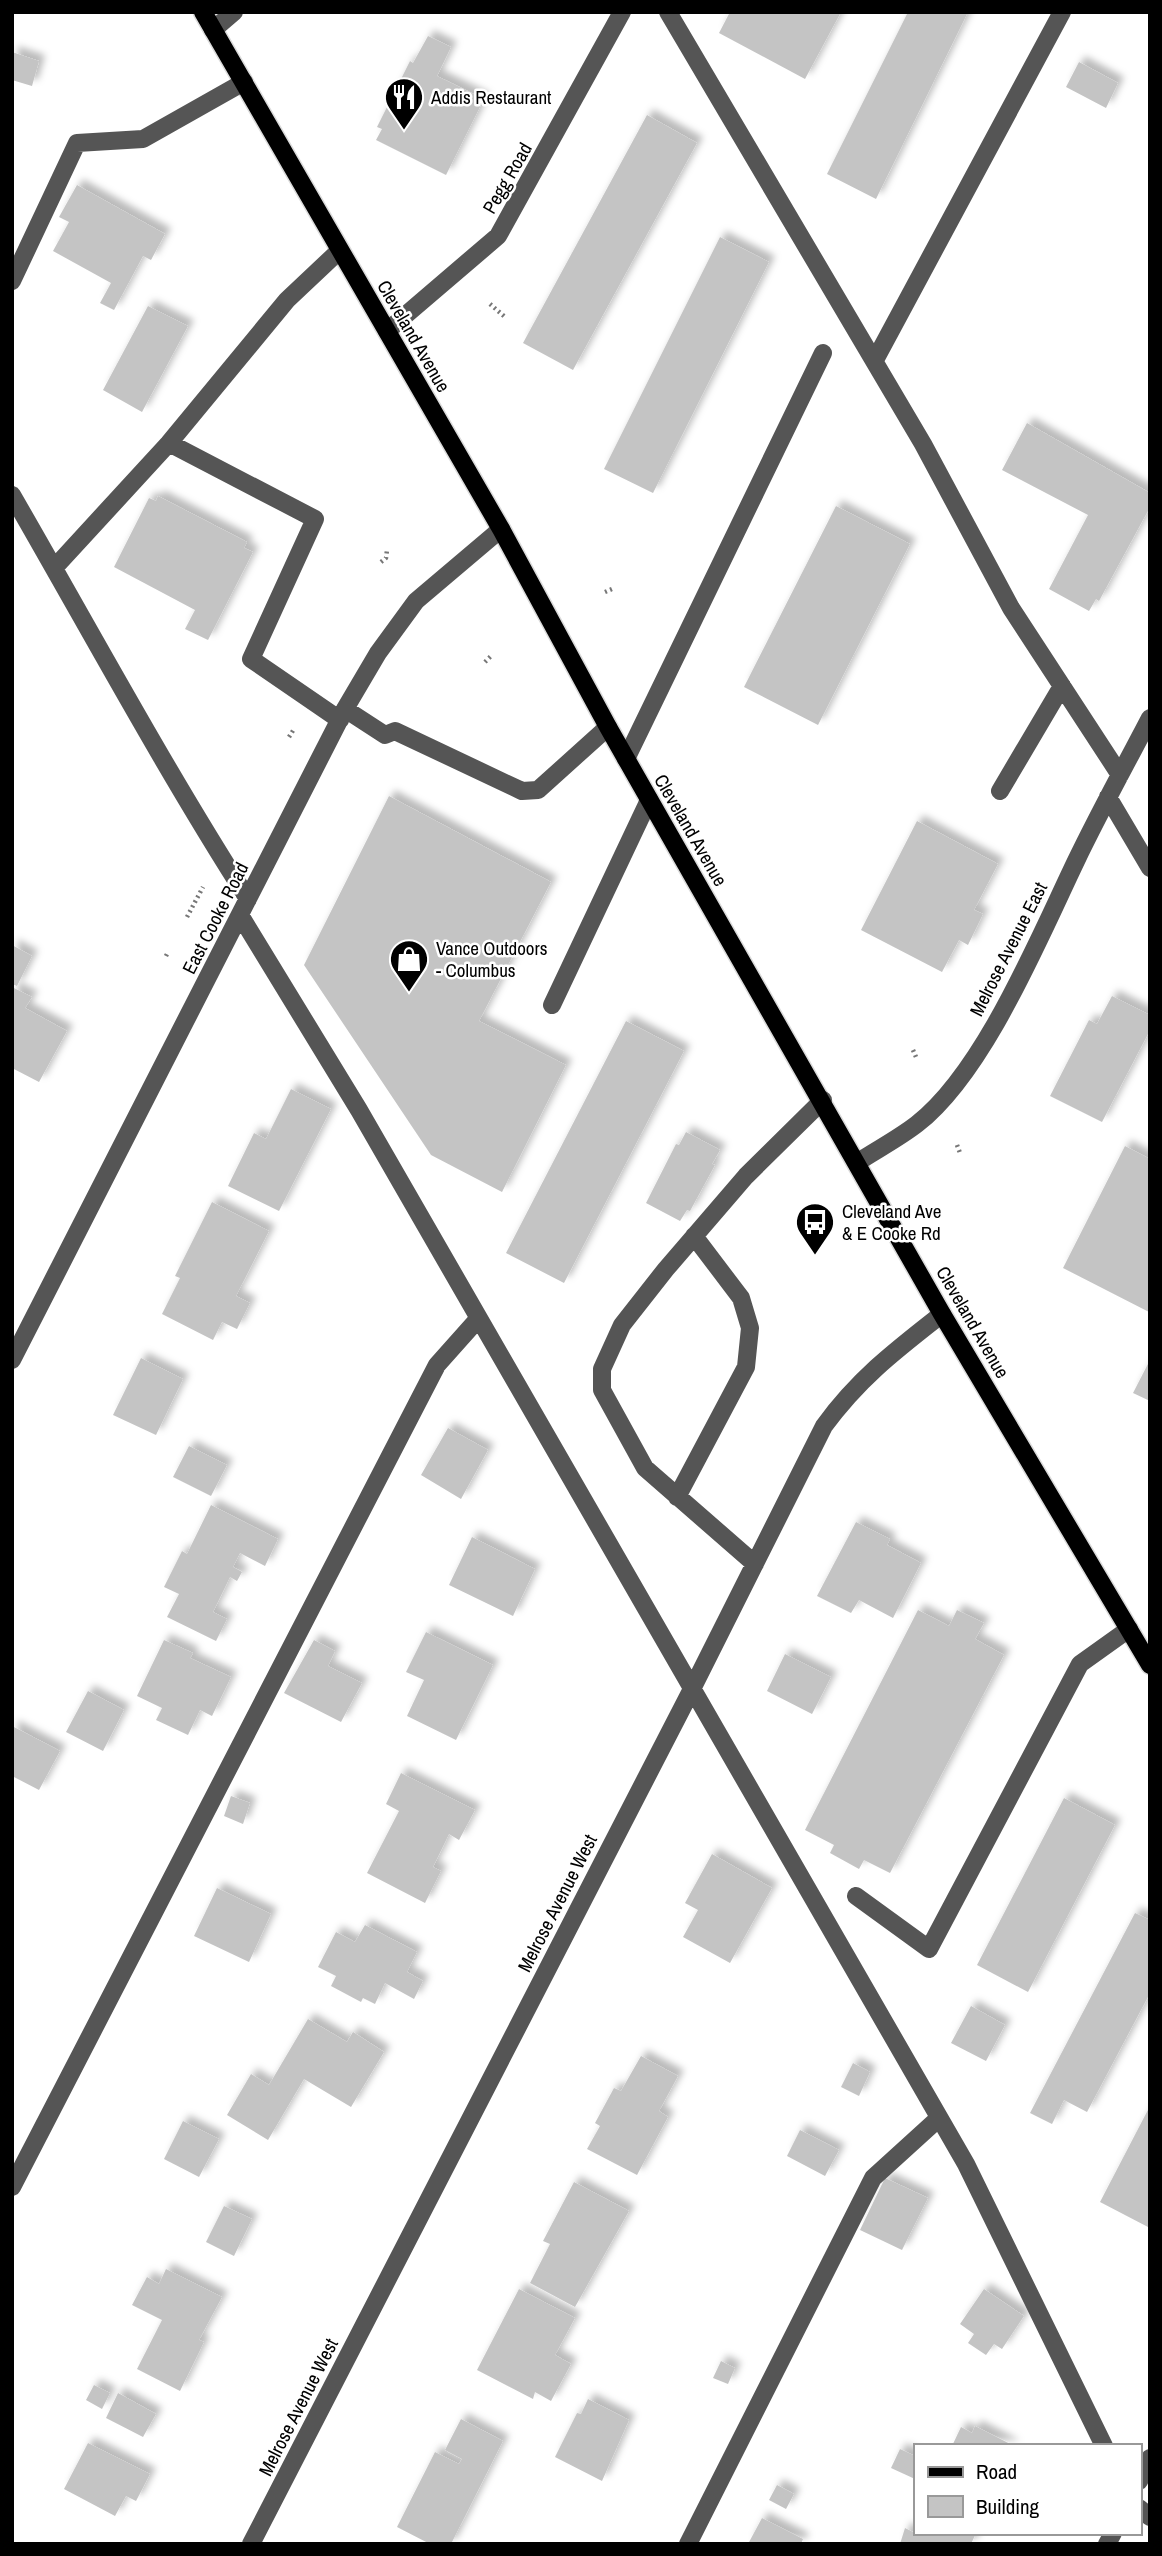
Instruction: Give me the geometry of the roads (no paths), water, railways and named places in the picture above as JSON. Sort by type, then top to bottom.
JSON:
[{"type":"main road","name":"Cleveland Avenue","points":[[204,12],[501,529],[649,800],[823,1100],[942,1314],[1150,1665]]},
{"type":"street","points":[[213,30],[234,12]]},
{"type":"street","name":"Pegg Road","points":[[387,331],[498,236],[622,12]]},
{"type":"street","points":[[668,12],[875,360],[1011,608],[1120,775]]},
{"type":"street","points":[[875,360],[1062,12]]},
{"type":"street","points":[[12,281],[77,143],[143,139],[244,82]]},
{"type":"street","points":[[56,566],[169,443],[287,300],[339,251]]},
{"type":"street","points":[[626,759],[823,353]]},
{"type":"street","points":[[169,443],[315,519],[251,659],[342,715],[385,735],[395,731],[522,791],[538,790],[608,726]]},
{"type":"street","points":[[16,502],[56,566],[244,907],[478,1319],[966,2164],[1103,2444]]},
{"type":"street","points":[[12,526],[16,502]]},
{"type":"street","name":"East Cooke Road","points":[[12,1360],[342,715],[416,601],[501,529]]},
{"type":"street","points":[[1000,791],[1062,686]]},
{"type":"street","name":"Melrose Avenue East","points":[[858,1162],[918,1124],[948,1092],[985,1040],[1026,965],[1150,718]]},
{"type":"street","points":[[1108,797],[1150,868]]},
{"type":"street","points":[[552,1005],[649,800]]},
{"type":"street","points":[[755,1564],[645,1468],[602,1390],[602,1369],[622,1325],[694,1236],[746,1176],[823,1100]]},
{"type":"street","points":[[677,1497],[746,1367],[750,1328],[741,1298],[694,1236]]},
{"type":"street","name":"Melrose Avenue West","points":[[251,2544],[692,1689],[824,1426],[849,1392],[876,1365],[942,1314]]},
{"type":"street","points":[[12,2187],[437,1365],[478,1319]]},
{"type":"street","points":[[856,1896],[929,1949],[1080,1664],[1129,1629]]},
{"type":"street","points":[[688,2544],[873,2178],[939,2118]]},
{"type":"street","points":[[1141,2477],[1150,2458]]},
{"type":"place","name":"Addis Restaurant","points":[[404,131]]},
{"type":"place","name":"Vance Outdoors - Columbus","points":[[409,993]]},
{"type":"place","name":"Cleveland Ave & E Cooke Rd","points":[[815,1256]]}]
